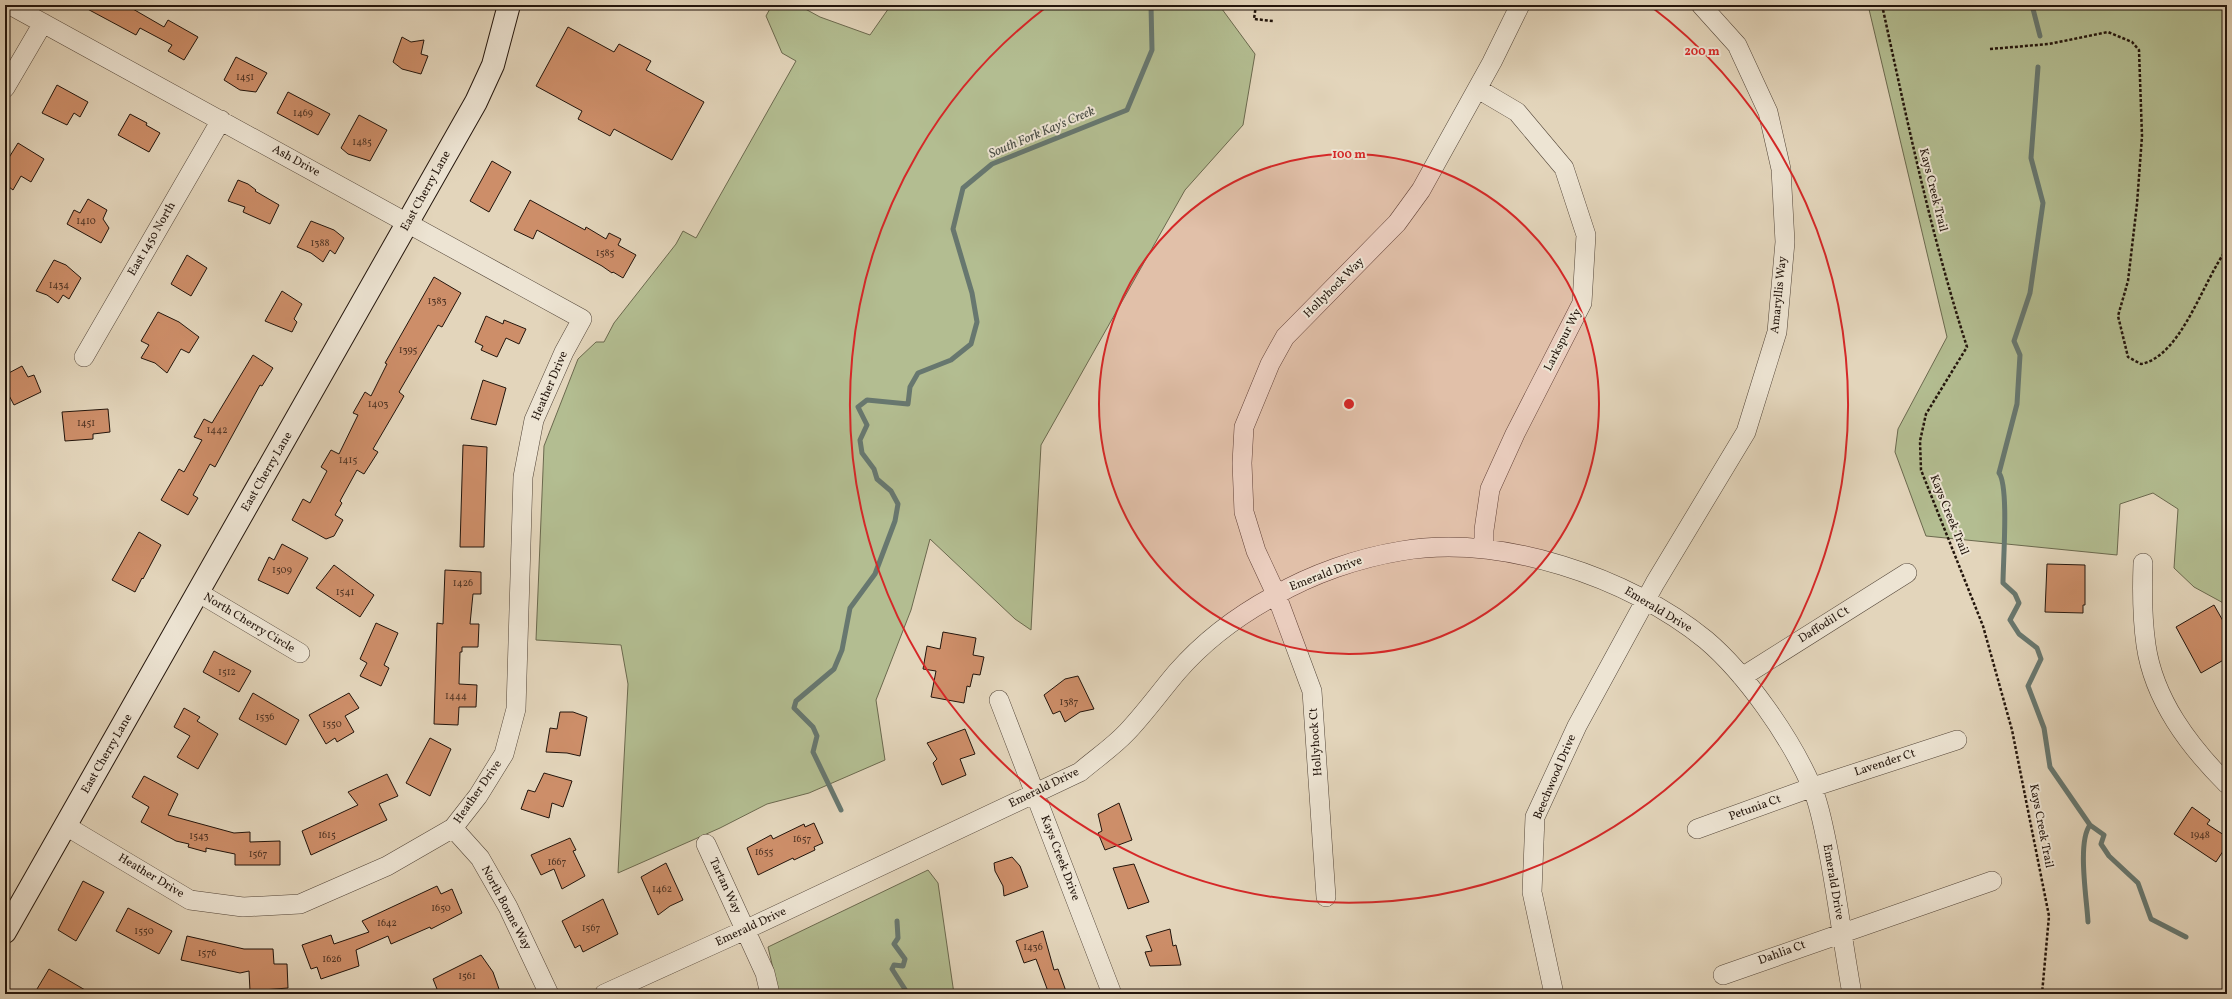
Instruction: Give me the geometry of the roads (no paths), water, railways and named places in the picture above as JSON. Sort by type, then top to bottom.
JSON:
[{"type":"street","name":"Ash Drive","points":[[10,5],[582,319]]},
{"type":"street","name":"East Cherry Lane","points":[[5,932],[199,593],[476,102],[493,64],[509,5]]},
{"type":"street","name":"Hollyhock Way","points":[[1276,594],[1256,551],[1244,512],[1242,463],[1244,427],[1256,395],[1285,337],[1397,223],[1421,190],[1478,88],[1520,5]]},
{"type":"street","name":"Amaryllis Way","points":[[1646,600],[1746,432],[1778,324],[1785,235],[1781,169],[1768,112],[1737,45],[1701,5]]},
{"type":"street","points":[[5,88],[43,23]]},
{"type":"street","name":"Larkspur Wy","points":[[1478,88],[1517,112],[1564,168],[1586,235],[1582,303],[1515,434],[1490,489],[1484,530],[1484,549]]},
{"type":"street","name":"East 1450 North","points":[[84,357],[221,120]]},
{"type":"street","name":"Heather Drive","points":[[66,826],[190,900],[243,907],[300,904],[388,866],[453,828],[478,796],[504,754],[516,709],[523,477],[534,420],[564,352],[582,319]]},
{"type":"street","name":"Emerald Drive","points":[[604,994],[745,930],[1080,772],[1125,735],[1179,670],[1212,639],[1242,615],[1276,594],[1314,576],[1364,560],[1403,551],[1484,549],[1526,556],[1572,569],[1622,588],[1646,600],[1683,623],[1708,642],[1742,677],[1786,739],[1813,787],[1838,899],[1841,932],[1852,994]]},
{"type":"street","points":[[2143,563],[2142,607],[2146,646],[2156,685],[2176,725],[2227,784]]},
{"type":"street","name":"Daffodil Ct","points":[[1742,677],[1907,572]]},
{"type":"street","name":"North Cherry Circle","points":[[199,593],[300,653]]},
{"type":"street","name":"Hollyhock Ct","points":[[1276,594],[1312,691],[1326,897]]},
{"type":"street","name":"Beechwood Drive","points":[[1554,994],[1532,892],[1535,817],[1577,726],[1646,600]]},
{"type":"street","name":"Kays Creek Drive","points":[[999,700],[1112,994]]},
{"type":"street","name":"Lavender Ct","points":[[1813,787],[1957,740]]},
{"type":"street","name":"Petunia Ct","points":[[1697,829],[1813,787]]},
{"type":"street","name":"North Bonne Way","points":[[453,828],[480,858],[508,907],[549,994]]},
{"type":"street","name":"Tartan Way","points":[[706,844],[765,973],[770,994]]},
{"type":"street","name":"Dahlia Ct","points":[[1723,974],[1992,881]]},
{"type":"waterway","name":"South Fork Kay's Creek","points":[[841,810],[813,752],[817,736],[813,727],[794,708],[796,701],[834,669],[842,650],[850,608],[875,574],[895,521],[898,504],[891,491],[877,479],[874,469],[862,453],[860,440],[867,425],[858,407],[867,400],[908,404],[910,387],[918,373],[951,360],[971,344],[977,322],[972,293],[953,229],[963,188],[992,164],[1127,110],[1152,50],[1151,5]]},
{"type":"waterway","points":[[2032,5],[2040,36]]},
{"type":"waterway","points":[[2038,67],[2031,158],[2043,203],[2030,293],[2014,341],[2020,355],[2017,404],[1999,473],[2002,481],[2005,508],[2003,583],[2015,594],[2019,603],[2010,620],[2019,634],[2037,648],[2041,659],[2028,686],[2044,728],[2050,767],[2090,825],[2104,835],[2101,844],[2109,856],[2138,883],[2151,919],[2186,937]]},
{"type":"waterway","points":[[2088,922],[2083,857],[2086,833],[2090,825]]},
{"type":"waterway","name":"South Fork Kay's Creek","points":[[897,921],[898,938],[894,944],[905,959],[903,966],[894,965],[892,969],[908,994]]}]
